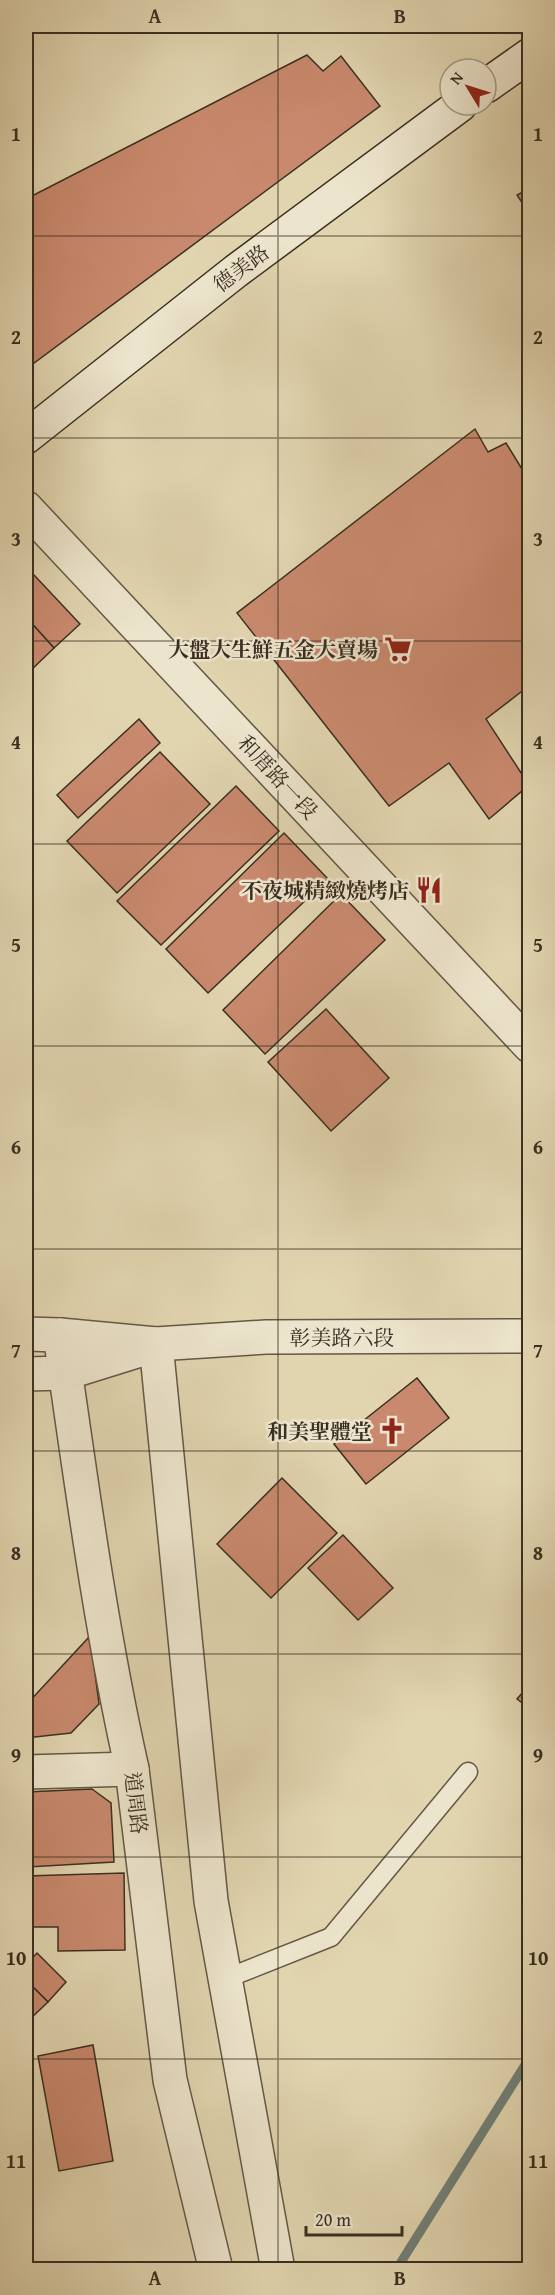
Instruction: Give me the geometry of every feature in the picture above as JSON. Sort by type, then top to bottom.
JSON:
[{"type":"street","points":[[498,78],[530,55]]},
{"type":"street","name":"德美路","points":[[26,437],[236,271],[444,117]]},
{"type":"street","name":"和厝路一段","points":[[26,508],[530,1046]]},
{"type":"street","name":"彰美路六段","points":[[26,1334],[156,1344],[266,1337],[530,1336]]},
{"type":"street","name":"道周路","points":[[60,1335],[92,1546],[132,1769],[170,2080],[216,2270]]},
{"type":"street","points":[[156,1344],[211,1901],[278,2270]]},
{"type":"street","name":"彰美路六段","points":[[26,1374],[66,1373],[156,1344]]},
{"type":"street","points":[[26,1772],[132,1769]]},
{"type":"lane","points":[[225,1979],[331,1937],[468,1772]]},
{"type":"building","points":[[307,55],[323,71],[341,56],[380,106],[26,369],[26,199]]},
{"type":"building","points":[[530,188],[530,215],[517,195]]},
{"type":"building","name":"大盤大生鮮五金大賣場","points":[[475,429],[488,452],[506,443],[530,482],[530,685],[486,719],[529,785],[489,819],[449,763],[389,806],[237,613]]},
{"type":"building","points":[[34,575],[80,624],[54,648],[26,617],[26,583]]},
{"type":"building","points":[[26,617],[54,648],[26,675]]},
{"type":"building","points":[[139,719],[160,743],[78,818],[57,795]]},
{"type":"building","points":[[160,752],[210,804],[117,893],[67,841]]},
{"type":"building","points":[[236,786],[279,831],[161,945],[117,901]]},
{"type":"building","points":[[284,833],[328,879],[208,993],[166,949]]},
{"type":"building","points":[[341,894],[385,940],[265,1054],[223,1010]]},
{"type":"building","points":[[326,1009],[389,1078],[331,1131],[268,1062]]},
{"type":"building","name":"和美聖體堂","points":[[417,1378],[449,1418],[366,1484],[334,1444]]},
{"type":"building","points":[[282,1478],[337,1533],[271,1598],[217,1544]]},
{"type":"building","points":[[343,1535],[393,1588],[358,1620],[308,1568]]},
{"type":"building","points":[[90,1636],[99,1704],[71,1733],[26,1738],[26,1705]]},
{"type":"building","points":[[530,1684],[530,1709],[517,1699]]},
{"type":"building","points":[[92,1789],[111,1803],[114,1862],[28,1867],[26,1792]]},
{"type":"building","points":[[124,1873],[125,1950],[58,1951],[58,1927],[26,1927],[26,1876]]},
{"type":"building","points":[[37,1953],[66,1982],[48,2002],[26,1980],[26,1965]]},
{"type":"building","points":[[26,1980],[48,2002],[28,2021],[26,2019]]},
{"type":"building","points":[[93,2045],[113,2161],[59,2171],[38,2056]]},
{"type":"waterway","points":[[396,2270],[530,2057]]},
{"type":"place","name":"大盤大生鮮五金大賣場","points":[[398,649]]},
{"type":"place","name":"不夜城精緻燒烤店","points":[[429,890]]},
{"type":"place","name":"和美聖體堂","points":[[392,1431]]}]
